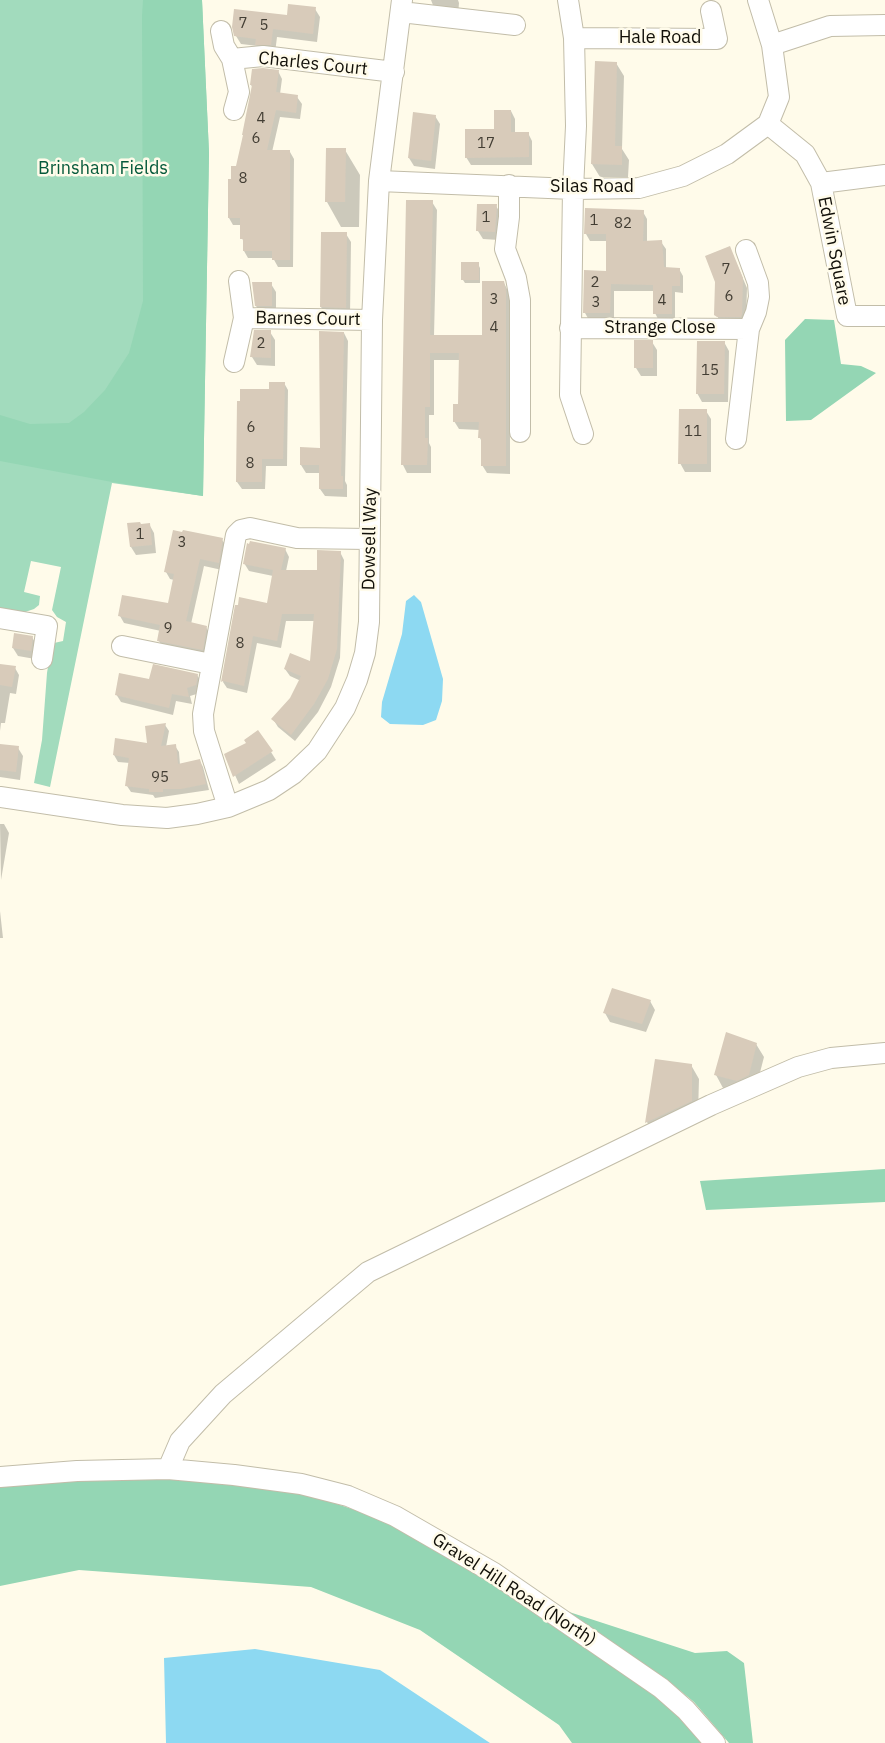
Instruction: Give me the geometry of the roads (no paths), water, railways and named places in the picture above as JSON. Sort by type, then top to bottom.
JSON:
[{"type":"street","points":[[568,0],[574,38],[576,126],[570,394],[583,434]]},
{"type":"street","points":[[758,0],[772,45],[779,97],[768,124]]},
{"type":"street","name":"Dowsell Way","points":[[0,797],[122,815],[167,818],[197,814],[228,807],[269,789],[293,774],[316,752],[345,708],[357,680],[365,652],[369,622],[372,320],[379,181],[402,6],[515,25]]},
{"type":"street","name":"Hale Road","points":[[574,38],[717,39],[711,11]]},
{"type":"street","points":[[772,45],[830,26],[885,25]]},
{"type":"street","name":"Charles Court","points":[[221,31],[224,46],[232,59],[239,92],[234,110]]},
{"type":"street","name":"Charles Court","points":[[232,59],[263,56],[394,72]]},
{"type":"street","name":"Silas Road","points":[[379,181],[573,189],[639,188],[683,176],[727,154],[768,124]]},
{"type":"street","name":"Edwin Square","points":[[768,124],[805,154],[821,183],[847,316],[885,316]]},
{"type":"street","name":"Edwin Square","points":[[821,183],[885,175]]},
{"type":"street","points":[[509,185],[509,217],[505,249],[516,278],[520,300],[520,432]]},
{"type":"street","points":[[736,439],[749,329],[759,297],[758,283],[746,249]]},
{"type":"street","name":"Barnes Court","points":[[234,363],[244,318],[239,281]]},
{"type":"street","name":"Barnes Court","points":[[244,318],[372,320]]},
{"type":"street","name":"Strange Close","points":[[570,328],[749,329]]},
{"type":"street","points":[[228,807],[204,731],[203,714],[236,535],[241,530],[250,528],[297,538],[369,539]]},
{"type":"street","points":[[0,618],[47,626],[42,659]]},
{"type":"street","points":[[122,646],[211,664]]},
{"type":"street","points":[[168,1469],[180,1442],[223,1394],[368,1272],[711,1105],[798,1067],[831,1059],[885,1053]]},
{"type":"street","name":"Gravel Hill Road (North)","points":[[0,1477],[76,1471],[168,1469],[234,1475],[301,1485],[348,1496],[395,1516],[494,1573],[661,1688],[686,1710],[715,1743]]},
{"type":"water","points":[[414,595],[421,602],[443,679],[442,701],[436,720],[423,725],[390,724],[381,717],[382,702],[402,634],[406,601]]},
{"type":"water","points":[[255,1649],[380,1670],[490,1743],[166,1743],[164,1658]]},
{"type":"park label","name":"Brinsham Fields","points":[[103,169]]}]
